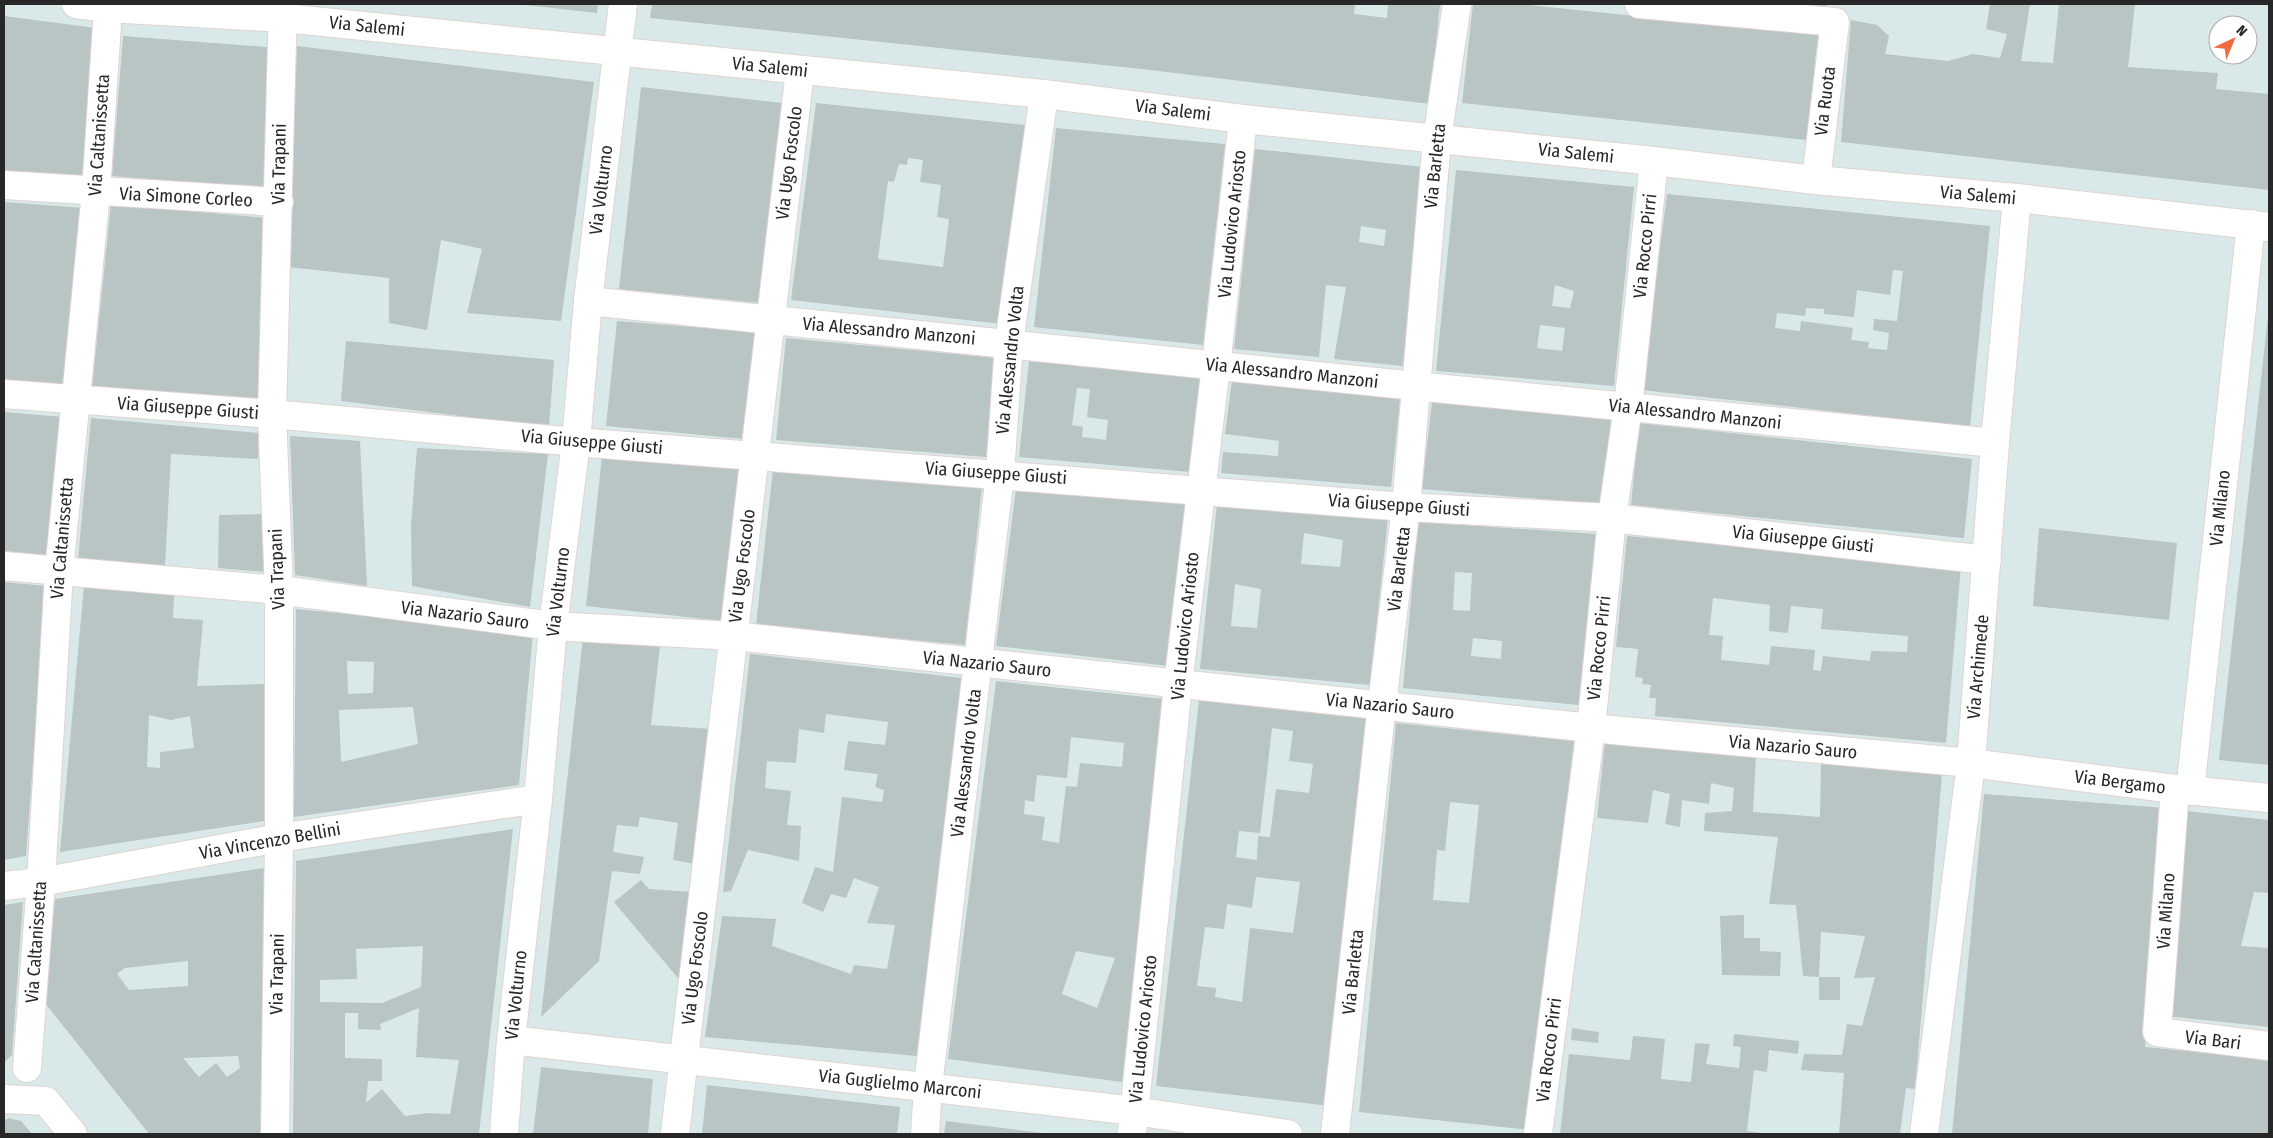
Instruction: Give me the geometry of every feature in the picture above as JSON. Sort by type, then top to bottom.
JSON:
[{"type":"street","name":"Via Salemi","points":[[76,4],[108,8],[283,11],[800,71],[1044,94],[1243,119],[1654,161],[1816,180],[2017,198],[2260,225]]},
{"type":"street","name":"Via Volturno","points":[[504,1134],[511,1040],[538,799],[553,626],[576,442],[588,301],[623,4]]},
{"type":"street","name":"Via Barletta","points":[[1335,1134],[1382,704],[1406,507],[1437,139],[1457,4]]},
{"type":"street","name":"Via Ruota","points":[[1639,4],[1835,22],[1816,180]]},
{"type":"street","name":"Via Caltanissetta","points":[[26,1068],[41,882],[58,572],[96,192],[108,8]]},
{"type":"street","name":"Via Trapani","points":[[275,1134],[279,838],[278,590],[272,414],[283,11]]},
{"type":"street","name":"Via Ugo Foscolo","points":[[675,1134],[800,71]]},
{"type":"street","name":"Via Alessandro Volta","points":[[925,1134],[928,1086],[1000,474],[1010,343],[1044,94]]},
{"type":"street","name":"Via Ludovico Ariosto","points":[[1133,1122],[1178,685],[1243,119]]},
{"type":"street","name":"Via Rocco Pirri","points":[[1538,1134],[1591,728],[1612,518],[1628,407],[1654,161]]},
{"type":"street","name":"Via Simone Corleo","points":[[4,185],[279,202]]},
{"type":"street","name":"Via Archimede","points":[[1924,1134],[1971,763],[2017,198]]},
{"type":"street","name":"Via Milano","points":[[2157,1032],[2182,790],[2260,225]]},
{"type":"street","name":"Via Alessandro Manzoni","points":[[588,301],[1010,343],[1216,366],[1996,443]]},
{"type":"street","name":"Via Giuseppe Giusti","points":[[4,394],[272,414],[576,442],[755,454],[1406,507],[1612,518],[1987,560]]},
{"type":"street","name":"Via Nazario Sauro","points":[[4,566],[278,590],[553,626],[734,636],[1178,685],[1382,704],[1591,728],[1971,763]]},
{"type":"street","name":"Via Bergamo","points":[[1971,763],[2182,790],[2269,798]]},
{"type":"street","name":"Via Vincenzo Bellini","points":[[4,886],[41,882],[279,838],[538,799]]},
{"type":"street","name":"Via Bari","points":[[2157,1032],[2269,1046]]},
{"type":"street","name":"Via Guglielmo Marconi","points":[[511,1040],[684,1061],[928,1086],[1133,1122],[1288,1134]]},
{"type":"street","points":[[4,1086],[26,1068],[46,1101],[73,1134]]},
{"type":"street","points":[[4,1099],[46,1101]]},
{"type":"building","points":[[517,4],[598,4],[597,13]]},
{"type":"building","points":[[652,4],[1355,4],[1354,14],[1387,18],[1388,4],[1440,4],[1430,104],[1142,69],[650,18]]},
{"type":"building","points":[[1473,4],[1518,4],[1818,35],[1807,140],[1462,103]]},
{"type":"building","points":[[1826,4],[1827,8],[1795,5]]},
{"type":"building","points":[[1990,4],[2030,4],[2021,61],[2053,63],[2059,4],[2135,4],[2128,67],[2218,73],[2216,89],[2269,94],[2269,190],[1841,142],[1851,20],[1877,25],[1889,36],[1885,54],[1948,61],[1973,54],[2000,58],[2007,34],[1986,29]]},
{"type":"building","points":[[4,16],[96,28],[82,178],[4,172]]},
{"type":"building","points":[[123,36],[267,47],[267,188],[112,176]]},
{"type":"building","points":[[297,46],[594,82],[561,321],[467,313],[482,249],[441,240],[427,330],[389,323],[389,278],[288,267]]},
{"type":"building","points":[[641,87],[782,103],[760,303],[619,289]]},
{"type":"building","points":[[816,103],[1025,125],[1002,324],[791,300]],"holes":[[[908,158],[923,160],[920,182],[941,185],[937,217],[949,219],[943,267],[878,259],[888,181],[894,182],[899,164],[907,165]]]},
{"type":"building","points":[[1056,128],[1225,144],[1203,345],[1034,327]]},
{"type":"building","points":[[1255,149],[1423,167],[1403,366],[1334,359],[1346,287],[1326,285],[1319,357],[1234,349]],"holes":[[[1361,226],[1386,230],[1384,246],[1359,242]]]},
{"type":"building","points":[[1456,170],[1634,187],[1614,386],[1436,371]],"holes":[[[1555,285],[1574,291],[1570,308],[1552,306]],[[1540,325],[1565,328],[1562,351],[1537,348]]]},
{"type":"building","points":[[1667,194],[1990,226],[1970,427],[1642,390]],"holes":[[[1893,270],[1903,271],[1897,321],[1874,319],[1873,330],[1889,333],[1887,350],[1868,348],[1869,342],[1851,340],[1853,328],[1801,321],[1800,331],[1775,328],[1777,313],[1805,316],[1806,308],[1824,309],[1824,314],[1854,317],[1857,290],[1890,295]]]},
{"type":"building","points":[[4,202],[84,208],[66,386],[4,381]]},
{"type":"building","points":[[111,204],[267,218],[262,402],[92,388]]},
{"type":"building","points":[[2269,316],[2269,765],[2219,760]]},
{"type":"building","points":[[617,321],[756,332],[744,439],[606,426]]},
{"type":"building","points":[[786,338],[997,358],[986,457],[776,440]]},
{"type":"building","points":[[346,341],[554,360],[549,427],[341,401]]},
{"type":"building","points":[[1029,360],[1200,376],[1190,472],[1019,457]],"holes":[[[1077,388],[1090,389],[1087,417],[1108,420],[1106,440],[1082,437],[1083,427],[1072,425]]]},
{"type":"building","points":[[1232,380],[1400,399],[1391,487],[1221,473],[1223,452],[1278,456],[1279,441],[1225,434]]},
{"type":"building","points":[[1432,402],[1613,419],[1600,504],[1422,489]]},
{"type":"building","points":[[4,412],[63,417],[49,555],[4,551]]},
{"type":"building","points":[[91,418],[259,433],[258,459],[171,454],[165,567],[78,559]]},
{"type":"building","points":[[1639,423],[1972,459],[1964,538],[1631,505]]},
{"type":"building","points":[[290,436],[360,441],[367,586],[295,575]]},
{"type":"building","points":[[417,448],[548,454],[530,607],[412,586],[411,525]]},
{"type":"building","points":[[602,456],[741,467],[723,621],[586,606]]},
{"type":"building","points":[[773,469],[982,486],[965,645],[756,625]]},
{"type":"building","points":[[1016,488],[1187,503],[1169,666],[996,646]]},
{"type":"building","points":[[1217,503],[1388,518],[1370,685],[1200,669]],"holes":[[[1304,533],[1343,540],[1340,567],[1301,564]],[[1235,584],[1261,589],[1257,628],[1231,626]]]},
{"type":"building","points":[[266,514],[265,572],[218,568],[219,515]]},
{"type":"building","points":[[1418,522],[1598,534],[1579,705],[1403,688]],"holes":[[[1455,572],[1472,573],[1470,611],[1453,610]],[[1473,638],[1502,641],[1501,659],[1471,656]]]},
{"type":"building","points":[[2039,528],[2177,543],[2169,620],[2033,606]]},
{"type":"building","points":[[1627,536],[1961,565],[1946,743],[1655,716],[1656,698],[1649,698],[1651,685],[1642,684],[1643,678],[1635,677],[1638,649],[1616,647]],"holes":[[[1713,598],[1770,605],[1769,631],[1788,633],[1791,606],[1823,609],[1821,629],[1908,636],[1907,652],[1871,651],[1870,661],[1823,656],[1821,671],[1813,670],[1815,650],[1771,646],[1769,665],[1721,660],[1723,636],[1709,635]]]},
{"type":"building","points":[[4,582],[46,586],[26,856],[4,860]]},
{"type":"building","points":[[84,585],[174,595],[173,618],[203,620],[197,686],[264,684],[264,821],[60,852]],"holes":[[[149,715],[171,720],[190,716],[194,748],[160,752],[160,768],[147,767]]]},
{"type":"building","points":[[296,609],[533,632],[519,785],[294,817]],"holes":[[[347,661],[374,662],[373,693],[348,694]],[[413,707],[418,744],[341,762],[339,710]]]},
{"type":"building","points":[[583,637],[660,646],[651,725],[712,729],[696,864],[673,860],[678,823],[640,817],[638,827],[617,825],[613,852],[644,857],[640,874],[612,871],[599,961],[541,1017]]},
{"type":"building","points":[[750,654],[962,678],[917,1056],[705,1037],[722,916],[776,919],[772,946],[851,974],[854,965],[887,969],[895,925],[867,923],[879,887],[854,878],[846,898],[831,894],[823,912],[802,903],[815,867],[833,872],[842,797],[882,802],[884,790],[875,787],[878,774],[844,770],[848,741],[885,745],[888,722],[826,714],[824,733],[799,729],[796,763],[767,761],[765,788],[791,791],[787,825],[801,826],[799,861],[748,850],[731,891],[723,892]]},
{"type":"building","points":[[996,681],[1164,699],[1122,1082],[948,1059]],"holes":[[[1071,737],[1124,743],[1122,767],[1080,763],[1077,787],[1066,786],[1059,843],[1042,840],[1045,817],[1024,814],[1025,800],[1034,802],[1037,775],[1067,778]],[[1076,951],[1115,958],[1097,1008],[1062,994]]]},
{"type":"building","points":[[1199,700],[1367,717],[1330,1106],[1156,1086]],"holes":[[[1272,728],[1293,731],[1289,761],[1313,764],[1309,793],[1276,789],[1270,837],[1258,836],[1257,860],[1236,857],[1239,831],[1260,833]],[[1256,877],[1300,882],[1293,933],[1250,928],[1242,1002],[1215,997],[1216,988],[1197,986],[1205,927],[1224,929],[1227,904],[1252,908]]]},
{"type":"building","points":[[1396,723],[1574,741],[1530,1130],[1359,1112]],"holes":[[[1450,802],[1479,805],[1469,903],[1433,900],[1437,850],[1445,851]]]},
{"type":"building","points":[[1605,741],[1756,756],[1753,812],[1820,817],[1821,763],[1942,774],[1915,1089],[1906,1088],[1900,1134],[1839,1134],[1844,1073],[1801,1070],[1804,1054],[1842,1055],[1847,1024],[1862,1026],[1875,977],[1854,978],[1865,936],[1821,932],[1819,977],[1803,976],[1796,905],[1769,904],[1778,837],[1704,831],[1705,813],[1732,811],[1734,788],[1711,783],[1709,804],[1682,800],[1680,827],[1665,824],[1670,794],[1653,790],[1648,823],[1597,818]]},
{"type":"building","points":[[1984,794],[2165,808],[2145,1047],[2269,1059],[2269,1134],[1952,1134]]},
{"type":"building","points":[[2186,811],[2269,820],[2269,893],[2254,892],[2241,946],[2269,948],[2269,1027],[2167,1016]]},
{"type":"building","points":[[513,829],[479,1134],[293,1134],[296,861]],"holes":[[[423,946],[421,987],[382,1003],[320,1002],[320,980],[357,979],[356,949]],[[419,1008],[416,1057],[459,1060],[450,1114],[428,1113],[405,1116],[382,1089],[366,1103],[368,1081],[382,1081],[382,1059],[345,1058],[345,1013],[358,1013],[358,1029],[381,1030],[380,1024]]]},
{"type":"building","points":[[264,868],[263,1134],[149,1134],[45,1003],[55,899]],"holes":[[[188,961],[188,986],[129,990],[117,974],[125,968]],[[238,1056],[240,1068],[227,1077],[216,1063],[199,1077],[183,1058]]]},
{"type":"building","points":[[641,880],[649,889],[693,892],[683,984],[614,902]]},
{"type":"building","points":[[23,902],[12,1055],[4,1063],[4,905]]},
{"type":"building","points":[[1744,915],[1744,938],[1760,938],[1760,951],[1781,952],[1780,976],[1722,975],[1720,916]]},
{"type":"building","points":[[1819,977],[1840,977],[1840,1000],[1819,1000]]},
{"type":"building","points":[[1572,1028],[1599,1032],[1598,1043],[1571,1040]]},
{"type":"building","points":[[1734,1034],[1799,1041],[1798,1054],[1769,1050],[1767,1072],[1754,1070],[1747,1131],[1767,1134],[1560,1134],[1569,1054],[1630,1060],[1633,1036],[1665,1039],[1661,1079],[1691,1082],[1695,1043],[1710,1044],[1706,1064],[1739,1068],[1741,1047],[1733,1046]]},
{"type":"building","points":[[541,1067],[653,1079],[648,1134],[533,1134]]},
{"type":"building","points":[[707,1085],[900,1107],[897,1134],[702,1134]]},
{"type":"building","points":[[8,1118],[21,1121],[32,1134],[4,1134],[4,1121]]},
{"type":"building","points":[[946,1121],[1042,1133],[1042,1134],[944,1134]]}]
